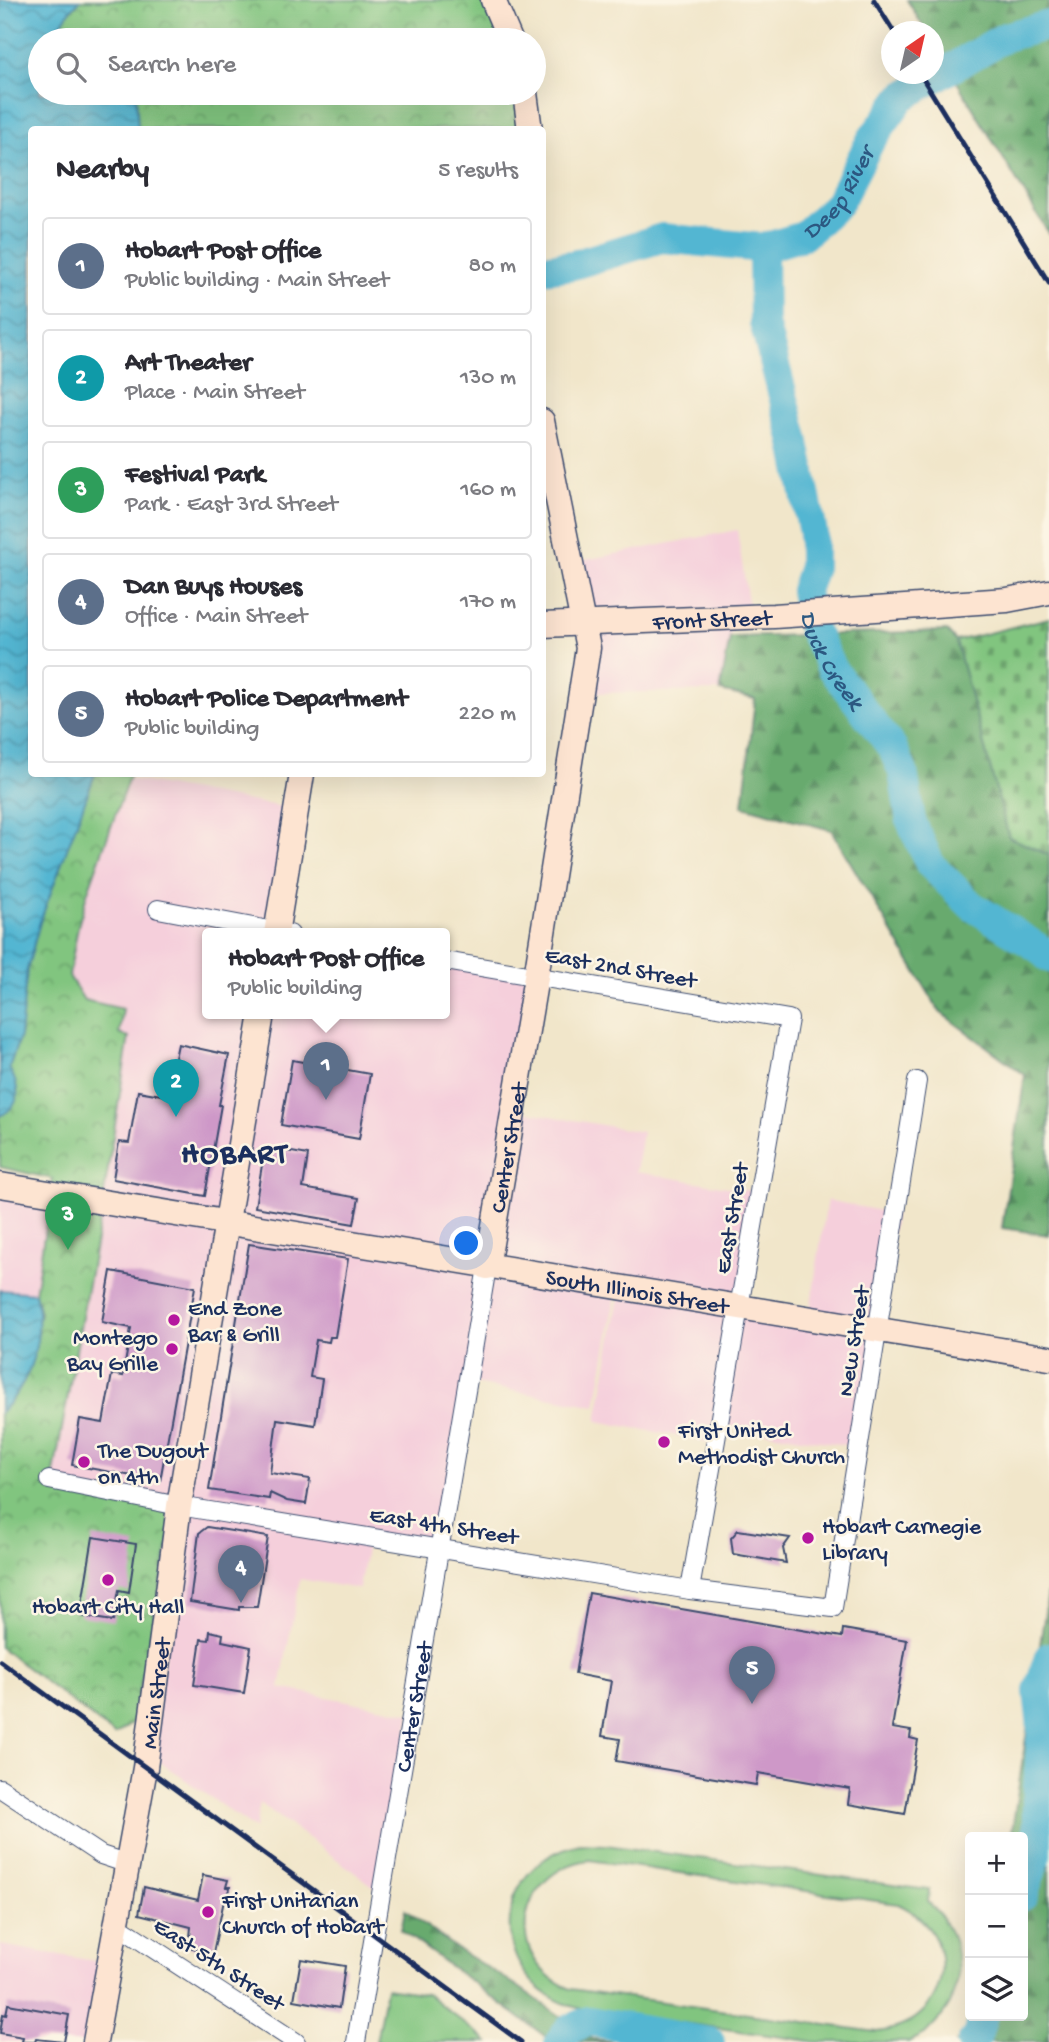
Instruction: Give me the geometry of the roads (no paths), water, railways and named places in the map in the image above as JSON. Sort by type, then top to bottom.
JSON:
[{"type":"street","points":[[493,0],[505,28]]},
{"type":"street","points":[[527,105],[529,126]]},
{"type":"street","name":"Center Street","points":[[356,2042],[536,977],[588,648],[546,441]]},
{"type":"street","name":"Front Street","points":[[546,625],[774,616],[1007,600],[1049,592]]},
{"type":"street","points":[[282,928],[302,777]]},
{"type":"street","points":[[158,909],[255,928]]},
{"type":"street","name":"East 2nd Street","points":[[450,962],[789,1019]]},
{"type":"street","name":"Main Street","points":[[95,2042],[145,1768],[179,1506],[261,1019]]},
{"type":"street","name":"East Street","points":[[690,1590],[789,1019]]},
{"type":"street","name":"New Street","points":[[833,1608],[917,1081]]},
{"type":"street","name":"South Illinois Street","points":[[0,1185],[1049,1359]]},
{"type":"street","name":"East 4th Street","points":[[49,1480],[179,1506],[690,1590],[833,1608]]},
{"type":"street","points":[[0,1788],[101,1855],[128,1864]]},
{"type":"street","name":"East 5th Street","points":[[117,1925],[296,2042]]},
{"type":"water","points":[[0,0],[80,0],[61,28],[28,28],[28,105],[137,105],[138,126],[28,126],[28,777],[94,777],[40,922],[27,970],[20,1036],[9,1068],[17,1089],[16,1101],[13,1107],[0,1116]]},
{"type":"water","points":[[0,1290],[35,1293],[38,1326],[37,1342],[28,1373],[0,1413]]},
{"type":"waterway","name":"Deep River","points":[[546,268],[573,265],[662,238],[763,248],[803,236],[838,204],[871,140],[902,97],[1005,37],[1049,25]]},
{"type":"waterway","name":"Duck Creek","points":[[763,248],[764,323],[794,438],[813,533],[813,567],[805,591],[813,630],[832,669],[893,749],[903,772],[911,821],[930,864],[972,906],[1040,949],[1049,958]]},
{"type":"waterway","name":"Duck Creek","points":[[1023,1895],[1037,1854],[1042,1727],[1038,1691],[1049,1657]]},
{"type":"waterway","name":"Duck Creek","points":[[559,2042],[568,2030],[589,2021],[710,2042]]},
{"type":"waterway","name":"Duck Creek","points":[[972,2042],[982,2021]]},
{"type":"railway","points":[[874,0],[887,21]]},
{"type":"railway","points":[[926,84],[1049,283]]},
{"type":"railway","points":[[0,1661],[521,2042]]},
{"type":"place","name":"Hobart Post Office","points":[[326,1100]]},
{"type":"place","name":"Art Theater","points":[[176,1117]]},
{"type":"place","name":"Festival Park","points":[[68,1250]]},
{"type":"place","name":"End Zone Bar & Grill","points":[[174,1320]]},
{"type":"place","name":"Montego Bay Grille","points":[[172,1349]]},
{"type":"place","name":"First United Methodist Church","points":[[664,1442]]},
{"type":"place","name":"The Dugout on 4th","points":[[84,1462]]},
{"type":"place","name":"Hobart Carnegie Library","points":[[808,1538]]},
{"type":"place","name":"Hobart City Hall","points":[[108,1580]]},
{"type":"place","name":"Dan Buys Houses","points":[[241,1603]]},
{"type":"place","name":"Hobart Police Department","points":[[752,1704]]},
{"type":"place","name":"First Unitarian Church of Hobart","points":[[208,1912]]},
{"type":"district","name":"HOBART","points":[[235,1152]]}]
